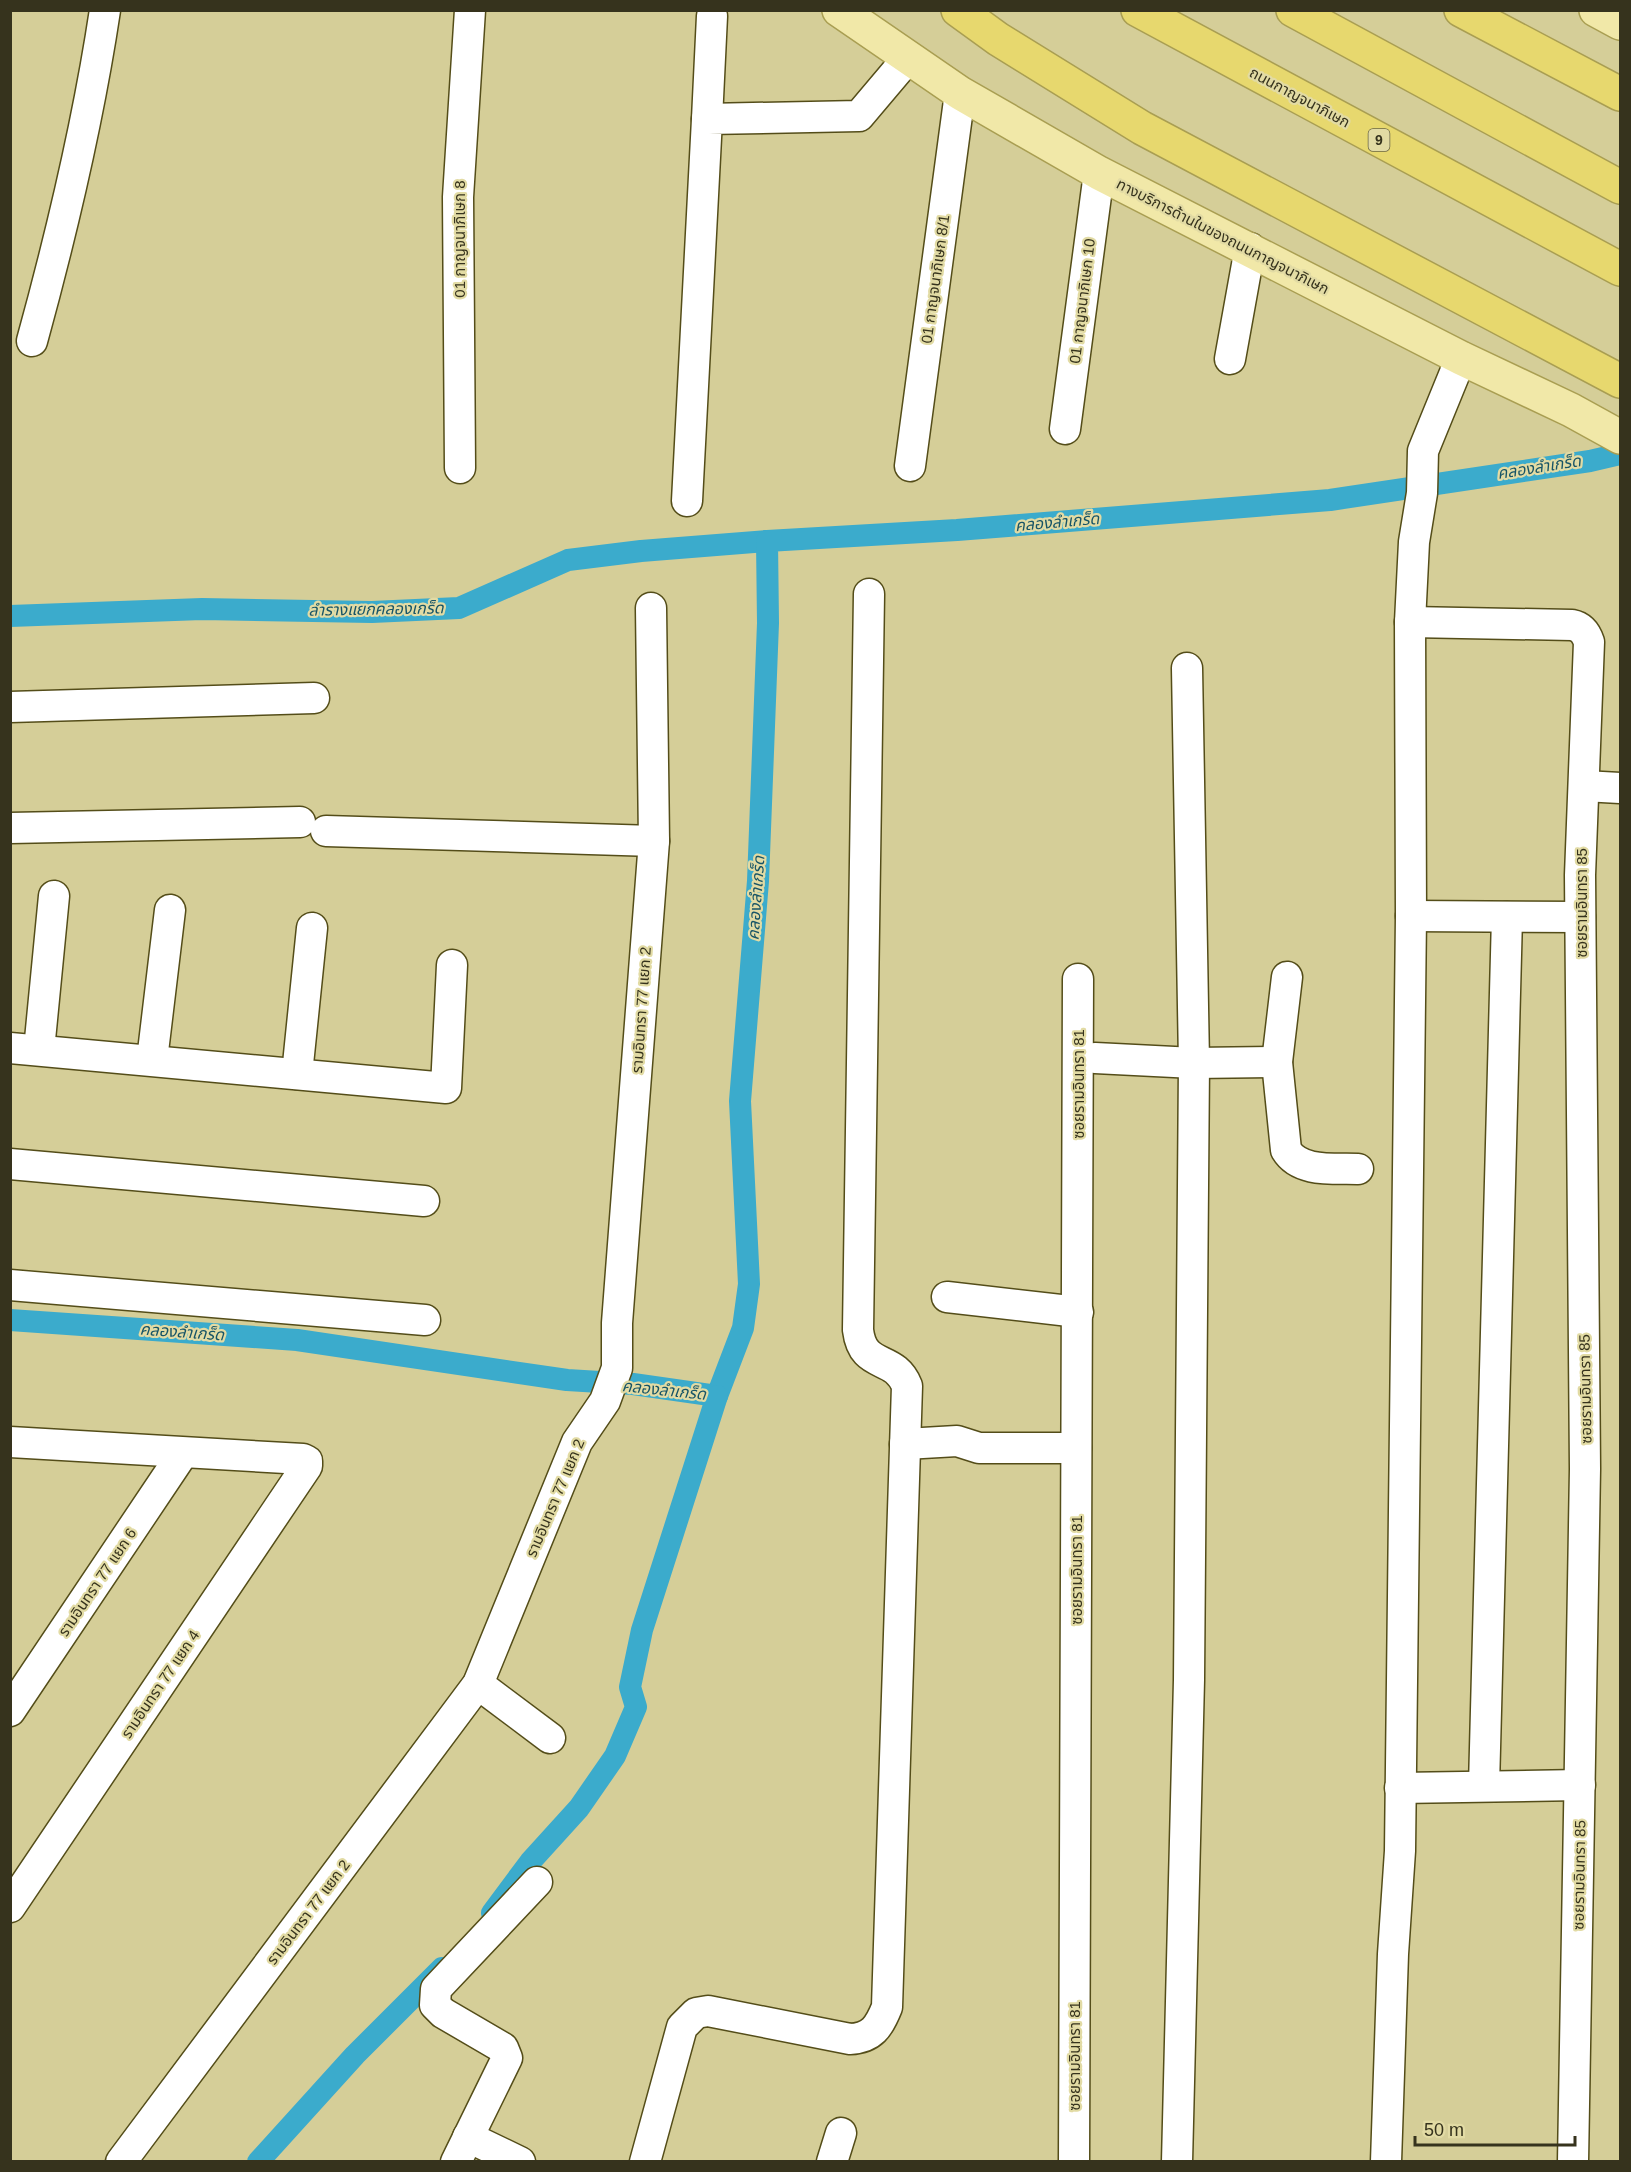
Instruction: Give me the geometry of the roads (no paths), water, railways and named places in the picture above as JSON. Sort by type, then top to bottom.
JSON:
[{"type":"highway","points":[[958,10],[998,39],[1142,128],[1620,381]]},
{"type":"highway","name":"ถนนกาญจนาภิเษก","points":[[1138,10],[1620,269]]},
{"type":"highway","points":[[1293,10],[1620,187]]},
{"type":"highway","points":[[1461,10],[1620,94]]},
{"type":"main road","name":"ทางบริการด้านในของถนนกาญจนาภิเษก","points":[[839,10],[960,93],[1099,173],[1250,248],[1461,358],[1571,410],[1620,437]]},
{"type":"main road","points":[[1596,10],[1620,22]]},
{"type":"street","points":[[32,341],[64,226],[94,82],[105,10]]},
{"type":"street","name":"01 กาญจนาภิเษก 8","points":[[460,468],[458,197],[470,10]]},
{"type":"street","points":[[687,501],[712,16]]},
{"type":"street","points":[[707,119],[859,116],[908,58]]},
{"type":"street","name":"01 กาญจนาภิเษก 8/1","points":[[910,466],[960,93]]},
{"type":"street","name":"01 กาญจนาภิเษก 10","points":[[1065,429],[1099,173]]},
{"type":"street","points":[[1230,359],[1250,248]]},
{"type":"street","points":[[1386,2162],[1392,1954],[1400,1851],[1411,916],[1410,622],[1414,542],[1422,493],[1423,451],[1461,358]]},
{"type":"street","points":[[645,2162],[682,2027],[696,2013],[708,2011],[850,2039],[872,2034],[881,2024],[887,2007],[907,1386],[903,1376],[896,1369],[868,1356],[860,1345],[858,1330],[869,594]]},
{"type":"street","name":"รามอินทรา 77 แยก 2","points":[[121,2162],[478,1684],[577,1442],[605,1401],[617,1368],[617,1323],[654,841],[651,609]]},
{"type":"street","name":"ซอยรามอินทรา 85","points":[[1410,622],[1572,625],[1579,627],[1587,634],[1589,642],[1580,917],[1585,1469],[1573,2162]]},
{"type":"street","points":[[1177,2162],[1189,1680],[1194,1063],[1187,668]]},
{"type":"street","points":[[10,707],[314,698]]},
{"type":"street","points":[[1584,786],[1620,788]]},
{"type":"street","points":[[10,828],[313,826],[654,841]]},
{"type":"street","points":[[54,896],[25,1049],[446,1088],[452,965]]},
{"type":"street","points":[[152,1060],[170,910]]},
{"type":"street","points":[[1411,916],[1580,917]]},
{"type":"street","points":[[1484,1786],[1507,917]]},
{"type":"street","points":[[297,1074],[312,928]]},
{"type":"street","points":[[1287,977],[1277,1062],[1286,1150],[1291,1159],[1303,1166],[1358,1169]]},
{"type":"street","name":"ซอยรามอินทรา 81","points":[[1074,2162],[1078,979]]},
{"type":"street","points":[[1095,1058],[1194,1063],[1277,1062]]},
{"type":"street","points":[[10,1164],[424,1201]]},
{"type":"street","points":[[10,1285],[425,1320]]},
{"type":"street","points":[[947,1297],[1078,1312]]},
{"type":"street","points":[[905,1444],[957,1440],[979,1448],[1076,1448]]},
{"type":"street","points":[[10,1442],[183,1453]]},
{"type":"street","name":"รามอินทรา 77 แยก 4","points":[[10,1907],[307,1466],[306,1461],[183,1453]]},
{"type":"street","name":"รามอินทรา 77 แยก 6","points":[[10,1711],[183,1453]]},
{"type":"street","points":[[478,1684],[550,1738]]},
{"type":"street","points":[[1400,1788],[1580,1785]]},
{"type":"street","points":[[520,2162],[462,2149],[507,2058],[504,2048],[443,2013],[435,2005],[436,1989],[537,1882]]},
{"type":"street","points":[[832,2162],[841,2133]]},
{"type":"waterway","name":"คลองลำเกร็ด","points":[[10,1320],[297,1340],[567,1380],[633,1384],[717,1396],[743,1328],[749,1284],[740,1101],[758,881],[768,623],[767,541],[957,530],[1330,500],[1590,461],[1620,454]]},
{"type":"waterway","name":"ลำรางแยกคลองเกร็ด","points":[[10,616],[202,609],[372,612],[459,608],[568,560],[641,551],[767,541]]},
{"type":"waterway","points":[[492,1913],[530,1862],[579,1808],[615,1756],[636,1707],[630,1687],[642,1630],[717,1396]]},
{"type":"waterway","points":[[258,2162],[355,2055],[442,1968]]}]
